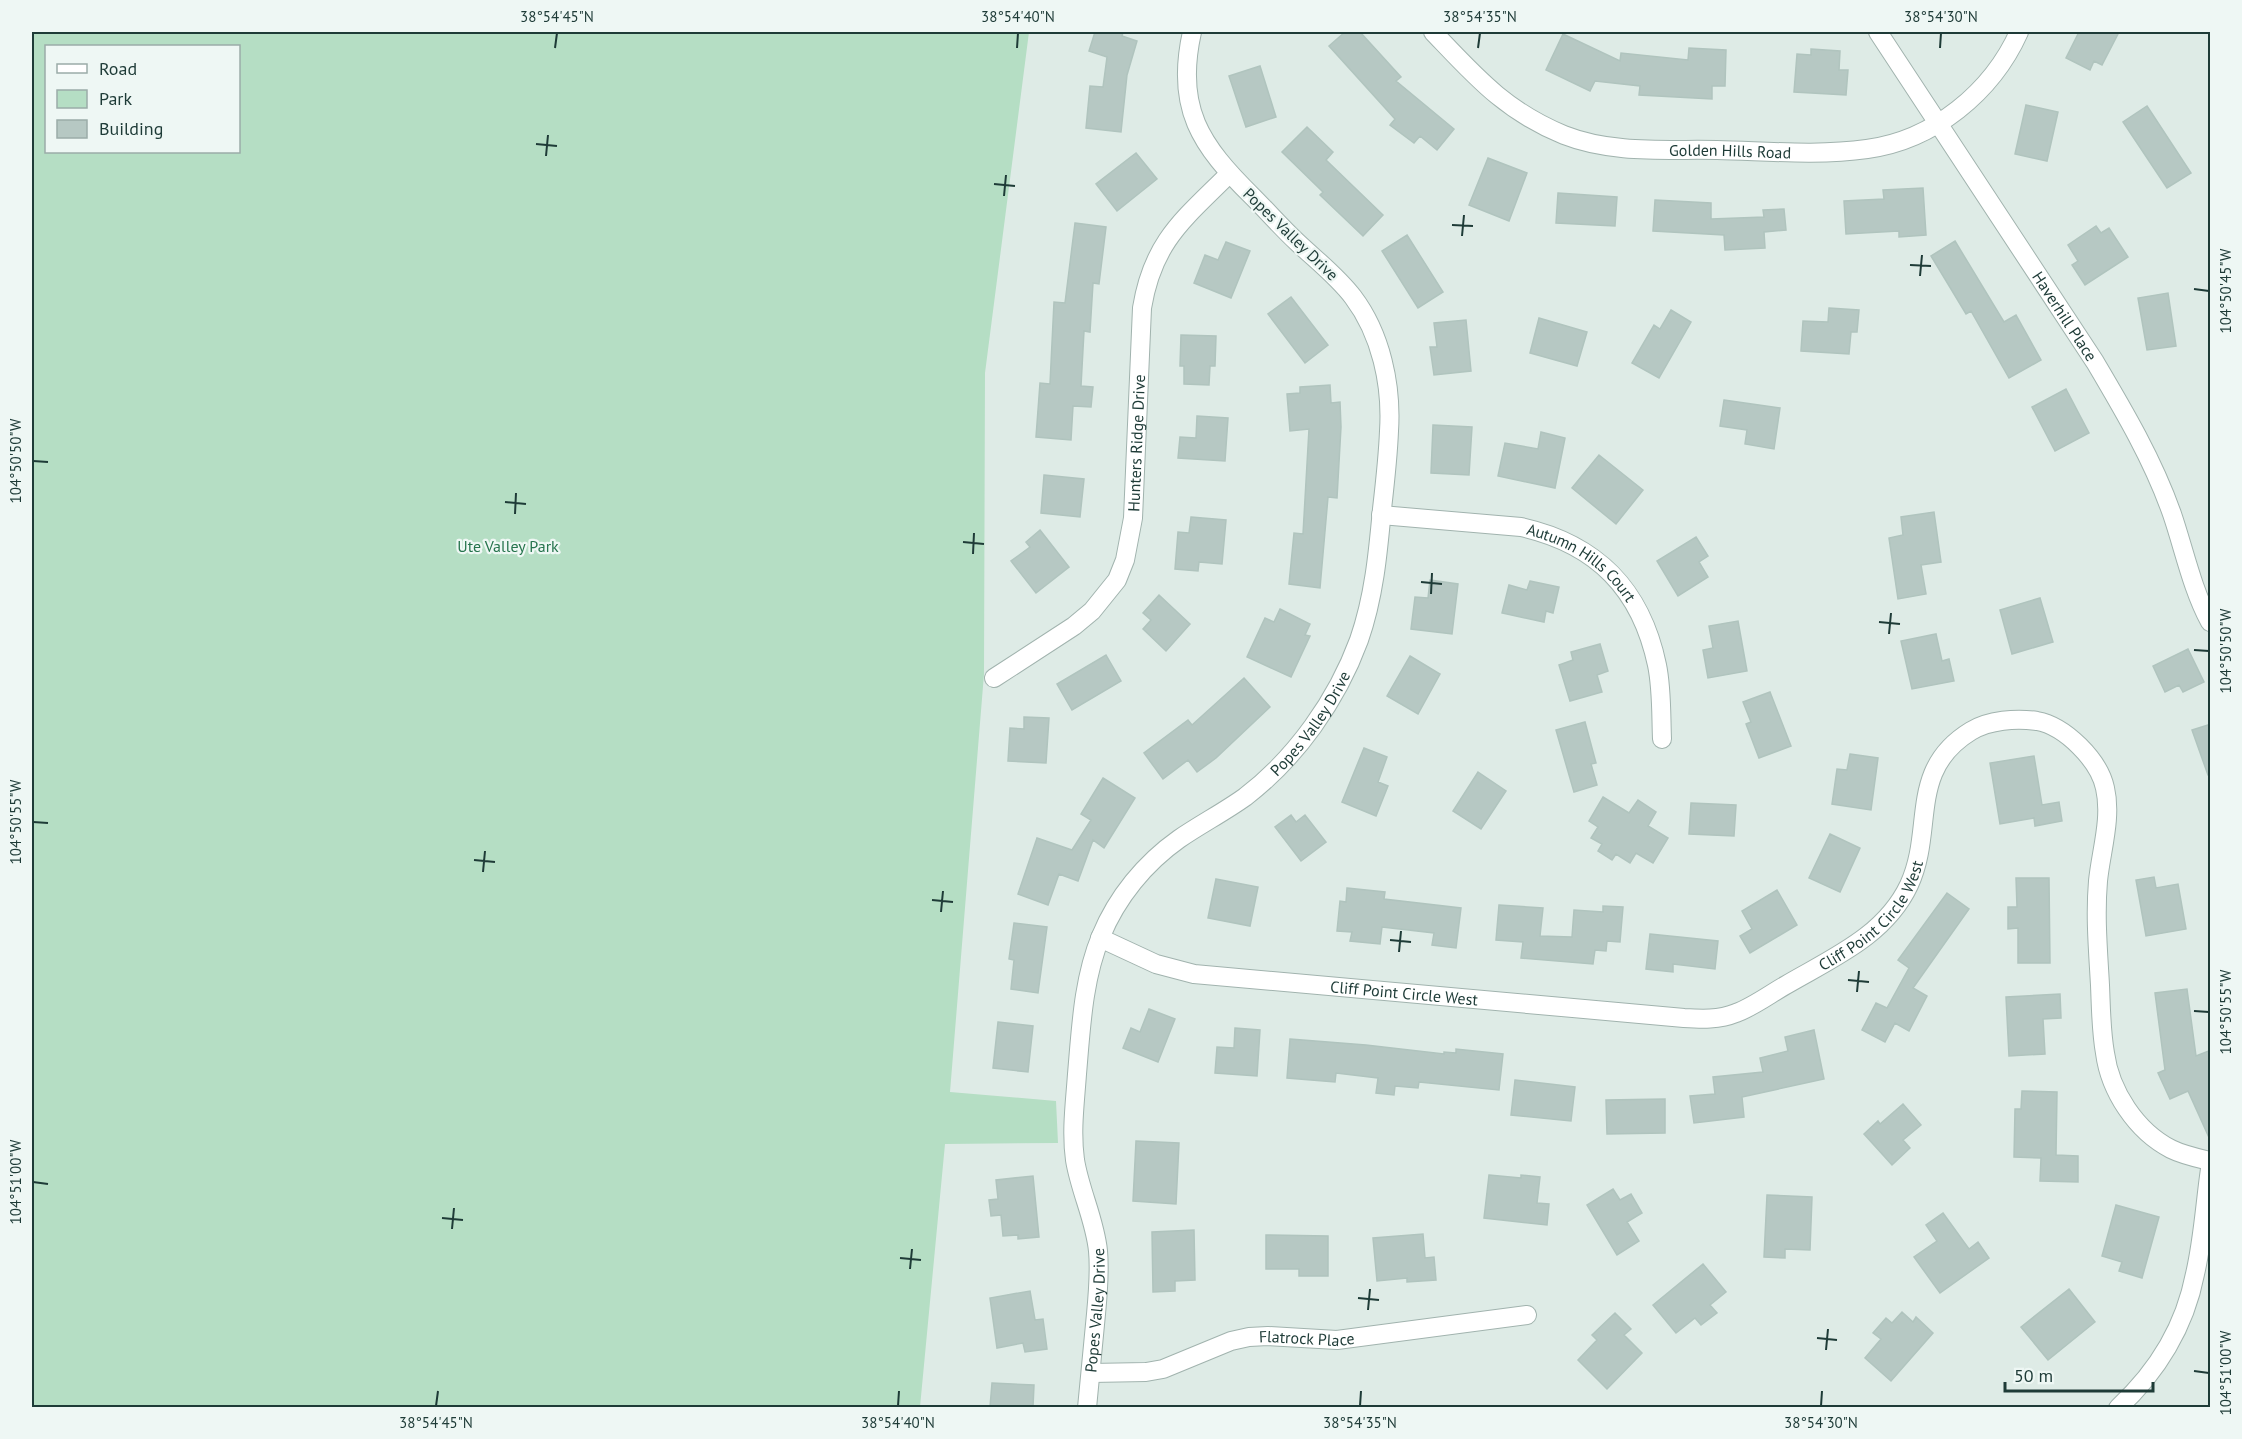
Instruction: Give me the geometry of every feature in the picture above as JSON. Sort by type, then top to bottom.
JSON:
[{"type":"street","name":"Popes Valley Drive","points":[[1088,1407],[1099,1274],[1098,1250],[1094,1227],[1080,1185],[1073,1130],[1083,1000],[1100,938],[1118,905],[1143,871],[1178,840],[1246,796],[1286,761],[1318,718],[1340,682],[1359,639],[1376,573],[1390,429],[1390,405],[1381,353],[1365,314],[1335,277],[1229,174],[1198,130],[1187,92],[1186,70],[1192,32]]},
{"type":"street","name":"Golden Hills Road","points":[[1433,32],[1490,91],[1514,109],[1566,136],[1611,147],[1840,151],[1889,145],[1913,135],[1964,106],[1997,72],[2019,32]]},
{"type":"street","name":"Haverhill Place","points":[[1878,32],[2095,362],[2124,411],[2159,480],[2196,590],[2211,622]]},
{"type":"street","name":"Hunters Ridge Drive","points":[[994,678],[1074,626],[1092,611],[1117,580],[1125,560],[1133,518],[1142,308],[1145,288],[1160,249],[1172,233],[1229,174]]},
{"type":"street","name":"Autumn Hills Court","points":[[1381,515],[1521,527],[1543,532],[1566,542],[1603,564],[1619,580],[1633,600],[1646,628],[1658,667],[1662,739]]},
{"type":"street","name":"Cliff Point Circle West","points":[[1100,938],[1156,964],[1194,974],[1684,1018],[1712,1018],[1736,1013],[1845,951],[1885,921],[1910,884],[1918,857],[1925,800],[1931,777],[1942,757],[1957,740],[1976,729],[1996,722],[2017,720],[2039,722],[2079,745],[2094,763],[2105,786],[2108,807],[2099,873],[2097,922],[2103,1039],[2112,1078],[2125,1105],[2138,1124],[2152,1136],[2170,1148],[2211,1161]]},
{"type":"street","points":[[2118,1407],[2148,1377],[2180,1324],[2195,1276],[2211,1169]]},
{"type":"street","name":"Flatrock Place","points":[[1091,1373],[1146,1372],[1163,1369],[1231,1341],[1249,1337],[1337,1340],[1527,1315]]},
{"type":"green space","name":"Ute Valley Park","points":[[32,32],[1029,32],[985,373],[984,674],[950,1092],[1056,1101],[1058,1143],[945,1144],[920,1407],[32,1407]]},
{"type":"building","points":[[1095,32],[1123,32],[1122,36],[1137,41],[1127,75],[1121,132],[1086,128],[1090,86],[1103,87],[1107,57],[1089,51]]},
{"type":"building","points":[[1345,32],[1360,32],[1401,77],[1396,81],[1454,129],[1437,150],[1420,136],[1414,143],[1390,125],[1395,119],[1329,46]]},
{"type":"building","points":[[2079,32],[2119,32],[2102,65],[2094,61],[2090,70],[2066,58]]},
{"type":"building","points":[[1563,34],[1620,61],[1621,53],[1688,60],[1689,48],[1726,50],[1725,86],[1712,86],[1712,99],[1639,95],[1640,86],[1595,81],[1590,91],[1546,70]]},
{"type":"building","points":[[1811,49],[1840,51],[1839,70],[1848,70],[1846,95],[1794,92],[1797,54],[1811,55]]},
{"type":"building","points":[[1260,66],[1276,117],[1246,127],[1229,76]]},
{"type":"building","points":[[2026,105],[2058,112],[2047,161],[2015,154]]},
{"type":"building","points":[[2147,106],[2191,173],[2167,188],[2123,122]]},
{"type":"building","points":[[1307,127],[1333,152],[1326,160],[1383,215],[1363,236],[1320,195],[1323,192],[1282,152]]},
{"type":"building","points":[[1136,153],[1157,179],[1117,211],[1096,184]]},
{"type":"building","points":[[1488,158],[1527,173],[1509,221],[1469,205]]},
{"type":"building","points":[[1923,188],[1926,235],[1899,237],[1899,231],[1846,234],[1844,201],[1884,199],[1883,190]]},
{"type":"building","points":[[1558,193],[1617,197],[1615,226],[1556,223]]},
{"type":"building","points":[[1655,200],[1711,203],[1711,219],[1764,217],[1763,210],[1784,209],[1786,230],[1764,232],[1765,248],[1725,250],[1724,235],[1653,231]]},
{"type":"building","points":[[1075,223],[1106,227],[1099,284],[1093,283],[1090,332],[1084,331],[1081,386],[1093,387],[1091,407],[1073,406],[1071,440],[1036,437],[1040,383],[1050,384],[1054,302],[1065,303]]},
{"type":"building","points":[[2096,226],[2101,233],[2109,228],[2128,257],[2085,285],[2072,265],[2078,261],[2068,245]]},
{"type":"building","points":[[1407,235],[1443,292],[1418,308],[1382,251]]},
{"type":"building","points":[[1955,241],[2004,322],[2016,315],[2041,360],[2009,378],[1971,311],[1966,314],[1931,256]]},
{"type":"building","points":[[1226,242],[1250,251],[1231,298],[1194,283],[1205,255],[1218,260]]},
{"type":"building","points":[[2168,293],[2176,346],[2147,350],[2138,298]]},
{"type":"building","points":[[1291,297],[1328,345],[1305,363],[1268,314]]},
{"type":"building","points":[[1829,308],[1859,310],[1857,332],[1851,332],[1849,354],[1801,351],[1803,321],[1828,322]]},
{"type":"building","points":[[1671,310],[1691,322],[1659,378],[1632,363],[1654,325],[1660,329]]},
{"type":"building","points":[[1539,318],[1587,332],[1577,366],[1530,353]]},
{"type":"building","points":[[1466,320],[1471,371],[1434,375],[1430,347],[1437,347],[1434,323]]},
{"type":"building","points":[[1181,335],[1216,336],[1215,366],[1210,366],[1209,385],[1184,384],[1184,366],[1180,366]]},
{"type":"building","points":[[1330,385],[1331,403],[1340,402],[1341,427],[1337,498],[1328,497],[1320,588],[1289,584],[1294,533],[1303,534],[1309,429],[1290,431],[1287,394],[1300,393],[1300,387]]},
{"type":"building","points":[[2066,389],[2089,433],[2055,451],[2032,407]]},
{"type":"building","points":[[1724,400],[1780,408],[1774,449],[1745,444],[1747,430],[1720,426]]},
{"type":"building","points":[[1197,416],[1228,418],[1225,461],[1178,458],[1180,437],[1196,438]]},
{"type":"building","points":[[1433,425],[1472,427],[1469,475],[1431,473]]},
{"type":"building","points":[[1541,432],[1565,438],[1555,488],[1498,476],[1505,443],[1538,449]]},
{"type":"building","points":[[1599,455],[1643,490],[1616,524],[1572,488]]},
{"type":"building","points":[[1044,475],[1084,479],[1080,517],[1041,513]]},
{"type":"building","points":[[1934,512],[1941,562],[1921,565],[1926,594],[1898,599],[1889,538],[1903,535],[1901,517]]},
{"type":"building","points":[[1191,517],[1226,520],[1222,564],[1199,562],[1198,571],[1175,569],[1178,532],[1189,533]]},
{"type":"building","points":[[1040,530],[1069,567],[1036,593],[1011,561],[1030,547],[1026,542]]},
{"type":"building","points":[[1696,537],[1708,556],[1699,562],[1708,577],[1678,596],[1657,561]]},
{"type":"building","points":[[1430,580],[1458,584],[1452,634],[1411,629],[1415,597],[1428,598]]},
{"type":"building","points":[[1530,581],[1559,587],[1553,613],[1546,611],[1544,622],[1502,613],[1509,585],[1527,590]]},
{"type":"building","points":[[1159,595],[1190,624],[1166,651],[1143,629],[1151,620],[1143,613]]},
{"type":"building","points":[[2040,598],[2053,642],[2012,654],[2000,610]]},
{"type":"building","points":[[1280,609],[1310,624],[1305,635],[1310,636],[1291,677],[1247,657],[1265,618],[1274,622]]},
{"type":"building","points":[[1738,621],[1747,671],[1708,678],[1703,650],[1713,648],[1709,626]]},
{"type":"building","points":[[1936,634],[1942,661],[1949,659],[1954,681],[1912,689],[1901,641]]},
{"type":"building","points":[[1600,644],[1608,671],[1597,675],[1602,692],[1570,701],[1559,665],[1573,660],[1571,652]]},
{"type":"building","points":[[2188,649],[2204,682],[2183,692],[2179,685],[2165,692],[2153,666]]},
{"type":"building","points":[[1106,655],[1121,681],[1072,710],[1057,684]]},
{"type":"building","points":[[1410,656],[1440,674],[1418,714],[1387,696]]},
{"type":"building","points":[[1244,678],[1270,707],[1216,758],[1197,772],[1188,760],[1163,779],[1144,753],[1188,720],[1192,725]]},
{"type":"building","points":[[1770,692],[1791,746],[1759,758],[1746,724],[1751,722],[1743,702]]},
{"type":"building","points":[[1024,717],[1049,718],[1046,763],[1008,761],[1010,728],[1024,729]]},
{"type":"building","points":[[1585,722],[1596,763],[1591,764],[1597,785],[1574,792],[1556,730]]},
{"type":"building","points":[[2211,724],[2211,775],[2208,775],[2192,730]]},
{"type":"building","points":[[1364,748],[1387,757],[1378,782],[1388,786],[1376,816],[1342,802]]},
{"type":"building","points":[[1850,754],[1878,758],[1871,810],[1832,804],[1837,769],[1847,770]]},
{"type":"building","points":[[2034,756],[2042,805],[2059,802],[2062,821],[2035,826],[2034,818],[2000,824],[1990,763]]},
{"type":"building","points":[[1478,772],[1506,791],[1481,829],[1453,811]]},
{"type":"building","points":[[1103,778],[1135,798],[1104,848],[1093,840],[1078,881],[1059,874],[1048,905],[1018,894],[1037,838],[1072,850],[1091,820],[1081,814]]},
{"type":"building","points":[[1603,797],[1629,813],[1638,800],[1656,812],[1648,826],[1668,838],[1653,863],[1636,853],[1630,863],[1616,854],[1612,860],[1598,851],[1602,844],[1591,838],[1598,827],[1589,821]]},
{"type":"building","points":[[1691,803],[1736,805],[1734,836],[1689,834]]},
{"type":"building","points":[[1291,815],[1296,822],[1305,815],[1326,842],[1301,861],[1275,827]]},
{"type":"building","points":[[1830,834],[1860,848],[1840,892],[1809,878]]},
{"type":"building","points":[[2154,877],[2156,888],[2178,884],[2186,929],[2146,936],[2136,880]]},
{"type":"building","points":[[2016,878],[2049,878],[2050,963],[2018,963],[2018,928],[2008,929],[2008,907],[2017,907]]},
{"type":"building","points":[[1216,879],[1258,887],[1250,926],[1208,918]]},
{"type":"building","points":[[1347,888],[1385,892],[1384,899],[1461,908],[1456,948],[1432,945],[1434,933],[1382,927],[1380,944],[1350,941],[1352,932],[1337,931],[1340,901],[1346,902]]},
{"type":"building","points":[[1777,890],[1797,925],[1750,953],[1740,936],[1752,929],[1742,911]]},
{"type":"building","points":[[1947,893],[1969,909],[1913,988],[1927,996],[1909,1031],[1895,1023],[1885,1042],[1862,1030],[1876,1003],[1887,1008],[1909,968],[1898,960]]},
{"type":"building","points":[[1499,905],[1543,908],[1540,936],[1572,937],[1574,910],[1603,912],[1603,906],[1623,907],[1620,942],[1607,941],[1606,951],[1595,950],[1593,964],[1521,958],[1523,942],[1496,940]]},
{"type":"building","points":[[1014,923],[1047,927],[1038,993],[1011,989],[1014,960],[1009,959]]},
{"type":"building","points":[[1650,934],[1718,941],[1715,969],[1673,964],[1673,972],[1646,969]]},
{"type":"building","points":[[2187,989],[2196,1056],[2211,1050],[2211,1142],[2188,1091],[2170,1099],[2158,1073],[2165,1070],[2155,993]]},
{"type":"building","points":[[2060,994],[2061,1018],[2043,1019],[2045,1054],[2009,1056],[2006,997]]},
{"type":"building","points":[[1149,1009],[1175,1019],[1158,1062],[1123,1048],[1131,1028],[1140,1032]]},
{"type":"building","points":[[998,1022],[1033,1026],[1028,1072],[993,1068]]},
{"type":"building","points":[[1235,1028],[1260,1030],[1257,1076],[1215,1073],[1217,1047],[1234,1048]]},
{"type":"building","points":[[1814,1030],[1824,1079],[1742,1097],[1744,1117],[1694,1123],[1690,1096],[1715,1094],[1713,1077],[1763,1072],[1760,1058],[1788,1051],[1785,1037]]},
{"type":"building","points":[[1290,1039],[1444,1054],[1444,1052],[1456,1053],[1456,1049],[1503,1054],[1499,1090],[1419,1082],[1418,1088],[1395,1086],[1394,1095],[1376,1093],[1378,1078],[1336,1073],[1335,1082],[1287,1078]]},
{"type":"building","points":[[1515,1080],[1575,1087],[1571,1121],[1511,1115]]},
{"type":"building","points":[[2022,1091],[2057,1092],[2056,1155],[2078,1156],[2078,1182],[2040,1181],[2041,1158],[2014,1157],[2015,1109],[2021,1109]]},
{"type":"building","points":[[1665,1099],[1665,1133],[1607,1134],[1606,1100]]},
{"type":"building","points":[[1903,1104],[1921,1125],[1903,1140],[1910,1148],[1892,1165],[1864,1134],[1878,1121],[1880,1124]]},
{"type":"building","points":[[1136,1141],[1179,1143],[1176,1204],[1133,1201]]},
{"type":"building","points":[[1489,1175],[1540,1177],[1537,1203],[1549,1204],[1547,1225],[1484,1218]]},
{"type":"building","points":[[1033,1176],[1039,1237],[1018,1239],[1018,1235],[1003,1236],[1001,1215],[991,1216],[989,1200],[998,1199],[996,1180]]},
{"type":"building","points":[[1613,1189],[1620,1200],[1631,1194],[1642,1213],[1627,1222],[1639,1241],[1617,1255],[1587,1205]]},
{"type":"building","points":[[1767,1195],[1812,1197],[1810,1250],[1785,1249],[1785,1258],[1764,1257]]},
{"type":"building","points":[[2116,1205],[2159,1217],[2142,1278],[2119,1271],[2122,1262],[2102,1256]]},
{"type":"building","points":[[1943,1213],[1969,1249],[1978,1242],[1989,1258],[1940,1293],[1914,1257],[1937,1241],[1926,1225]]},
{"type":"building","points":[[1194,1230],[1195,1280],[1175,1281],[1175,1291],[1153,1292],[1152,1232]]},
{"type":"building","points":[[1423,1234],[1425,1258],[1434,1257],[1436,1280],[1407,1282],[1407,1278],[1377,1281],[1373,1238]]},
{"type":"building","points":[[1266,1235],[1328,1236],[1328,1276],[1299,1276],[1299,1269],[1266,1269]]},
{"type":"building","points":[[1703,1264],[1726,1292],[1710,1305],[1717,1313],[1701,1325],[1695,1318],[1676,1333],[1653,1305]]},
{"type":"building","points":[[2069,1289],[2095,1322],[2048,1360],[2021,1327]]},
{"type":"building","points":[[1030,1291],[1035,1320],[1043,1319],[1047,1349],[1025,1352],[1023,1343],[997,1348],[990,1298]]},
{"type":"building","points":[[1902,1312],[1913,1322],[1916,1317],[1933,1333],[1891,1381],[1865,1358],[1881,1339],[1873,1333],[1886,1318],[1892,1323]]},
{"type":"building","points":[[1615,1313],[1631,1329],[1624,1335],[1642,1353],[1607,1389],[1578,1360],[1597,1340],[1592,1335]]},
{"type":"building","points":[[992,1383],[1034,1385],[1033,1407],[990,1407]]}]
